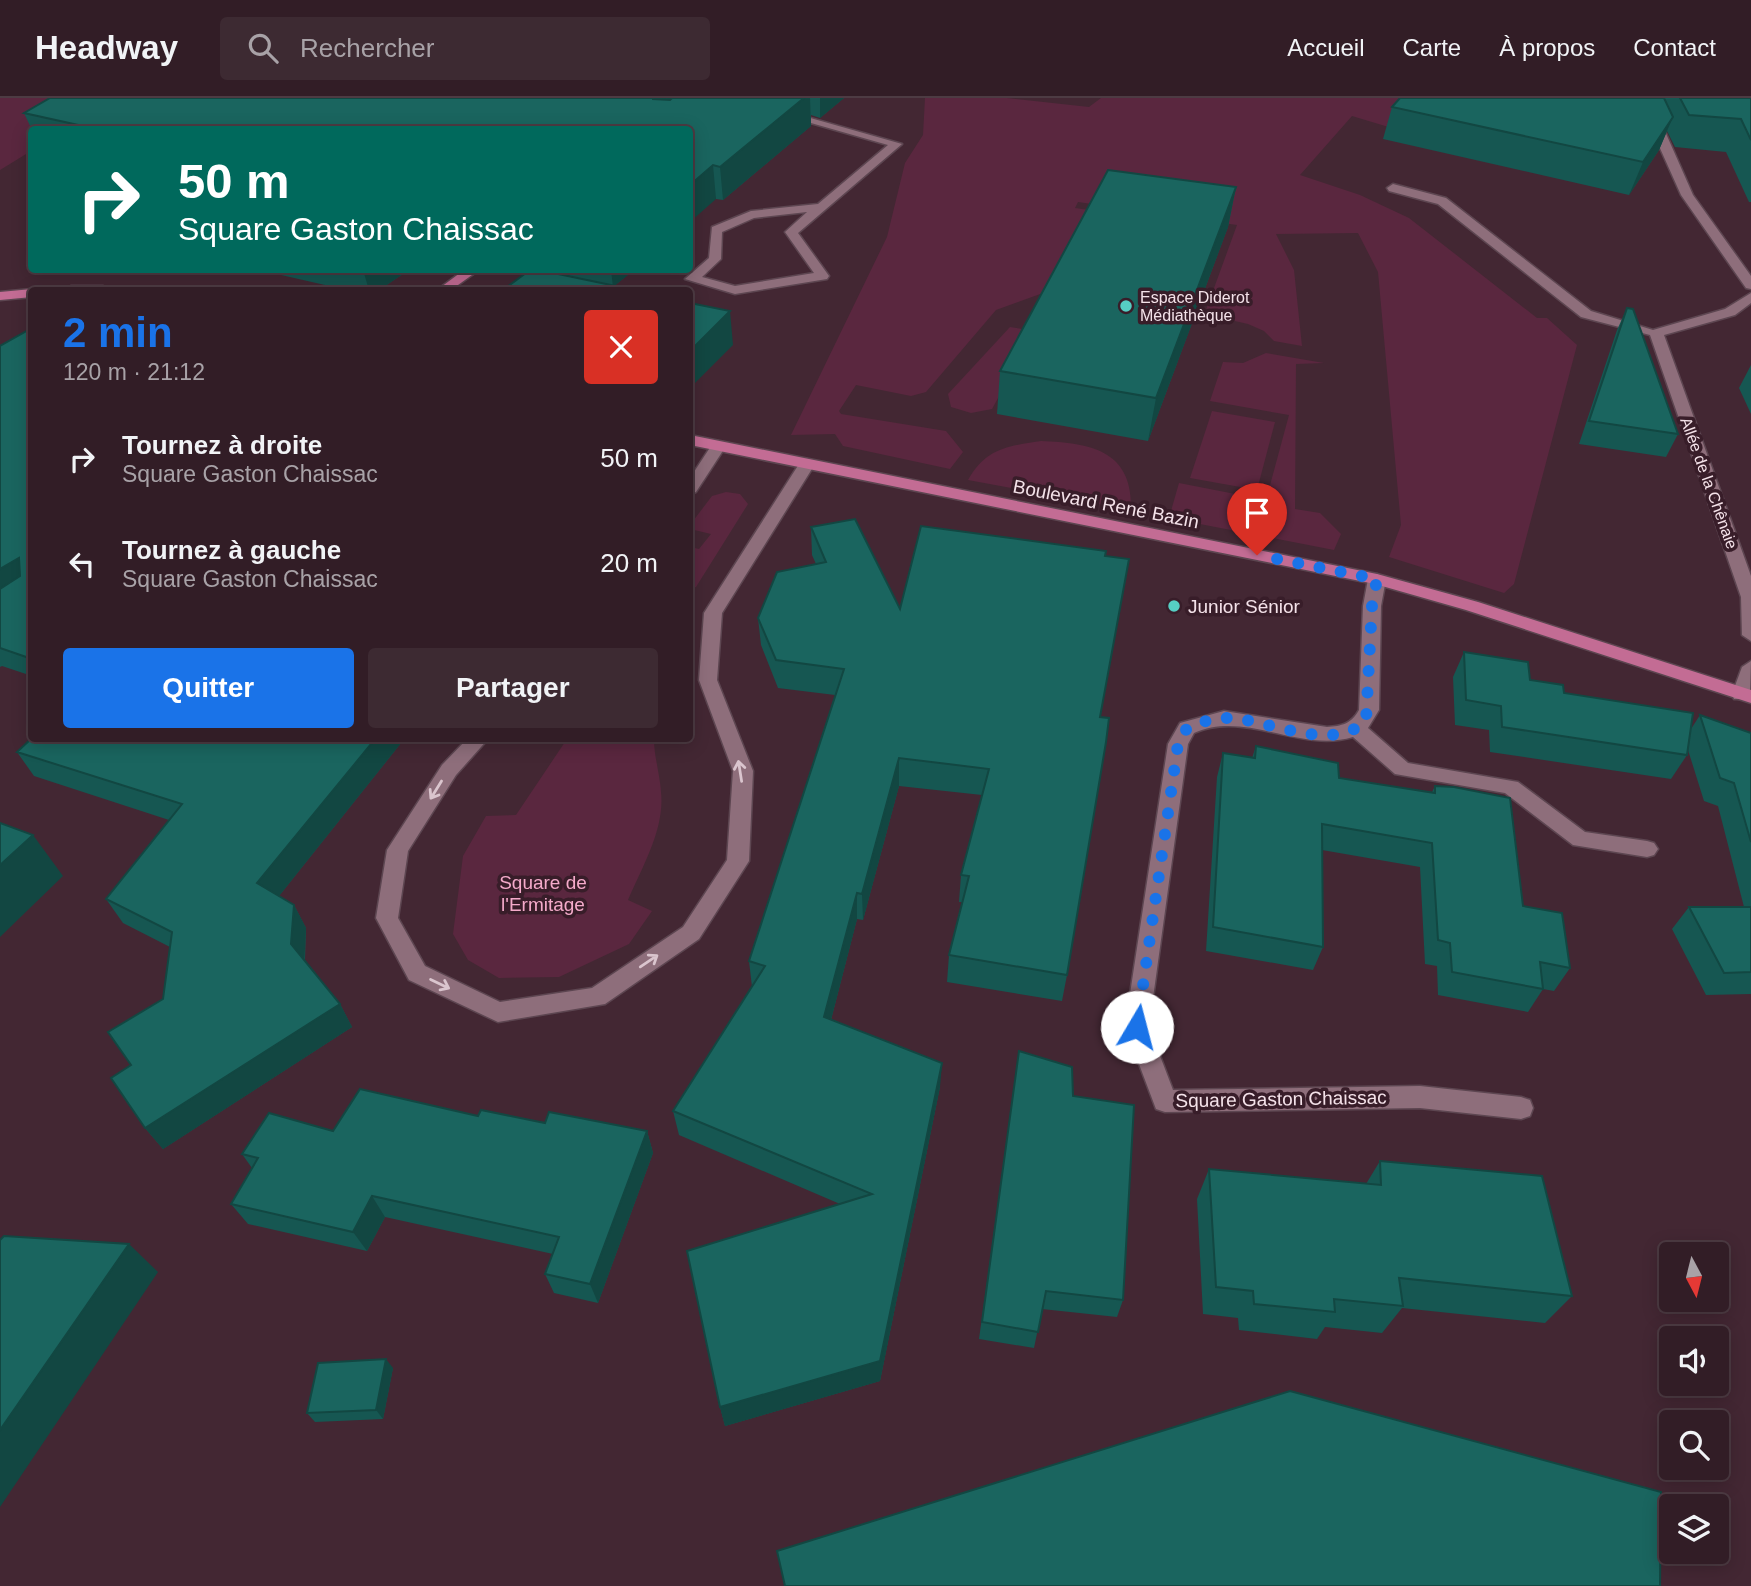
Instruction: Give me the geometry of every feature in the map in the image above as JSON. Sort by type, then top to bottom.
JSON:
[{"type":"main road","points":[[447,287],[468,273]]},
{"type":"main road","points":[[0,296],[28,293]]},
{"type":"main road","name":"Boulevard René Bazin","points":[[693,441],[1377,579],[1472,606],[1746,696]]},
{"type":"street","points":[[728,98],[897,144],[791,232],[822,276],[735,290],[692,279],[715,259],[716,230],[751,215],[818,207]]},
{"type":"street","points":[[1642,119],[1655,120],[1687,195],[1751,285]]},
{"type":"street","points":[[1393,188],[1442,201],[1586,314],[1656,333],[1730,312],[1751,297]]},
{"type":"street","name":"Allée de la Chênaie","points":[[1656,333],[1750,597],[1751,635]]},
{"type":"street","points":[[693,484],[718,446]]},
{"type":"street","points":[[476,742],[449,770],[398,850],[387,918],[417,973],[498,1012],[597,997],[691,933],[738,861],[743,771],[708,680],[713,613],[807,464]]},
{"type":"street","points":[[1377,579],[1372,606],[1369,710],[1366,721],[1357,729],[1402,769],[1511,788],[1580,839],[1647,849]]},
{"type":"street","points":[[1746,696],[1751,667]]},
{"type":"street","name":"Square Gaston Chaissac","points":[[1357,729],[1319,734],[1224,718],[1187,728],[1178,744],[1137,1027],[1165,1101],[1420,1097],[1521,1108]]},
{"type":"green space","points":[[0,98],[117,98],[43,126],[28,126],[28,153],[0,170]]},
{"type":"green space","points":[[925,98],[1007,98],[1089,107],[1101,98],[1435,98],[1445,144],[1352,116],[1300,175],[1360,195],[1409,218],[1537,318],[1547,318],[1577,345],[1514,584],[1504,593],[1389,557],[1401,525],[1378,272],[1358,233],[1276,234],[1294,270],[1302,346],[1274,341],[1264,331],[1248,324],[1226,319],[1202,321],[1237,225],[1078,202],[1075,208],[1096,211],[1054,289],[996,310],[926,392],[911,396],[856,385],[839,411],[841,414],[946,431],[963,452],[950,469],[843,446],[835,434],[791,435],[887,237],[905,163],[923,135]]},
{"type":"green space","points":[[1010,327],[1035,331],[992,409],[971,413],[951,407],[948,394]]},
{"type":"green space","points":[[1266,353],[1324,363],[1296,364],[1295,509],[1320,513],[1341,534],[1334,550],[1169,518],[1179,483],[1266,500],[1289,415],[1210,401],[1223,362],[1243,363]]},
{"type":"green space","points":[[1212,411],[1275,422],[1257,490],[1190,478]]},
{"type":"green space","points":[[1041,441],[1077,444],[1106,454],[1117,463],[1125,475],[1130,490],[1131,510],[968,480],[982,461],[999,450]]},
{"type":"green space","points":[[726,492],[740,494],[748,504],[693,588],[693,548],[699,549],[711,534],[693,530],[693,521],[712,496]]},
{"type":"green space","name":"Square de l'Ermitage","points":[[565,742],[654,742],[661,792],[660,820],[628,900],[652,911],[629,944],[559,977],[499,978],[468,960],[453,934],[463,856],[486,816],[516,815]]},
{"type":"building","points":[[50,98],[804,98],[720,167],[713,165],[693,182],[693,126],[83,126],[24,113]]},
{"type":"building","points":[[1400,98],[1664,98],[1673,117],[1643,162],[1392,107]]},
{"type":"building","points":[[1680,98],[1751,98],[1751,140],[1741,119],[1689,115]]},
{"type":"building","name":"Espace Diderot Médiathèque","points":[[1108,170],[1236,187],[1156,398],[1000,371]]},
{"type":"building","points":[[526,273],[553,273],[621,287],[507,287]]},
{"type":"building","points":[[693,304],[730,311],[693,348]]},
{"type":"building","points":[[1627,308],[1633,309],[1678,434],[1589,421]]},
{"type":"building","points":[[28,330],[28,658],[0,648],[0,589],[20,576],[19,558],[0,569],[0,346]]},
{"type":"building","points":[[855,519],[900,609],[921,526],[1106,551],[1105,556],[1129,559],[1100,717],[1109,718],[1106,742],[1067,975],[949,955],[969,876],[961,875],[989,769],[899,758],[862,894],[857,893],[824,1017],[942,1063],[880,1361],[720,1407],[687,1251],[872,1194],[673,1111],[765,966],[749,961],[844,669],[776,660],[758,618],[777,572],[826,562],[811,527]]},
{"type":"building","points":[[1464,652],[1528,662],[1530,680],[1563,685],[1564,693],[1693,713],[1687,755],[1502,727],[1501,706],[1466,700]]},
{"type":"building","points":[[1700,715],[1751,733],[1751,842],[1734,783],[1720,778]]},
{"type":"building","points":[[28,742],[373,742],[257,883],[294,905],[291,944],[340,1004],[145,1128],[111,1078],[131,1065],[108,1032],[163,999],[172,932],[106,899],[182,804],[17,752]]},
{"type":"building","points":[[1256,746],[1338,763],[1339,778],[1435,793],[1435,786],[1454,787],[1510,798],[1523,906],[1562,913],[1570,968],[1540,962],[1543,989],[1452,972],[1450,943],[1438,940],[1432,843],[1322,824],[1323,947],[1213,927],[1223,753],[1255,758]]},
{"type":"building","points":[[0,823],[33,835],[0,865]]},
{"type":"building","points":[[1689,907],[1751,907],[1751,972],[1724,973]]},
{"type":"building","points":[[1019,1051],[1072,1067],[1073,1096],[1134,1105],[1123,1300],[1046,1291],[1038,1332],[982,1322]]},
{"type":"building","points":[[360,1089],[478,1116],[481,1110],[545,1123],[549,1112],[647,1131],[590,1284],[545,1274],[559,1237],[372,1196],[353,1232],[231,1204],[258,1158],[242,1154],[269,1113],[333,1131]]},
{"type":"building","points":[[1380,1161],[1542,1176],[1572,1296],[1399,1278],[1403,1306],[1334,1299],[1335,1312],[1254,1304],[1253,1291],[1216,1287],[1209,1169],[1381,1185]]},
{"type":"building","points":[[4,1236],[129,1244],[0,1430],[0,1240]]},
{"type":"building","points":[[386,1359],[376,1410],[307,1413],[318,1363]]},
{"type":"building","points":[[1290,1391],[1661,1492],[1660,1586],[785,1586],[777,1551]]},
{"type":"place","name":"Espace Diderot Médiathèque","points":[[1126,306]]},
{"type":"place","name":"Junior Sénior","points":[[1174,606]]},
{"type":"route","points":[[1137,1027],[1178,744],[1187,728],[1224,718],[1319,734],[1343,733],[1357,729],[1366,721],[1369,710],[1372,606],[1377,579],[1257,555]]}]
